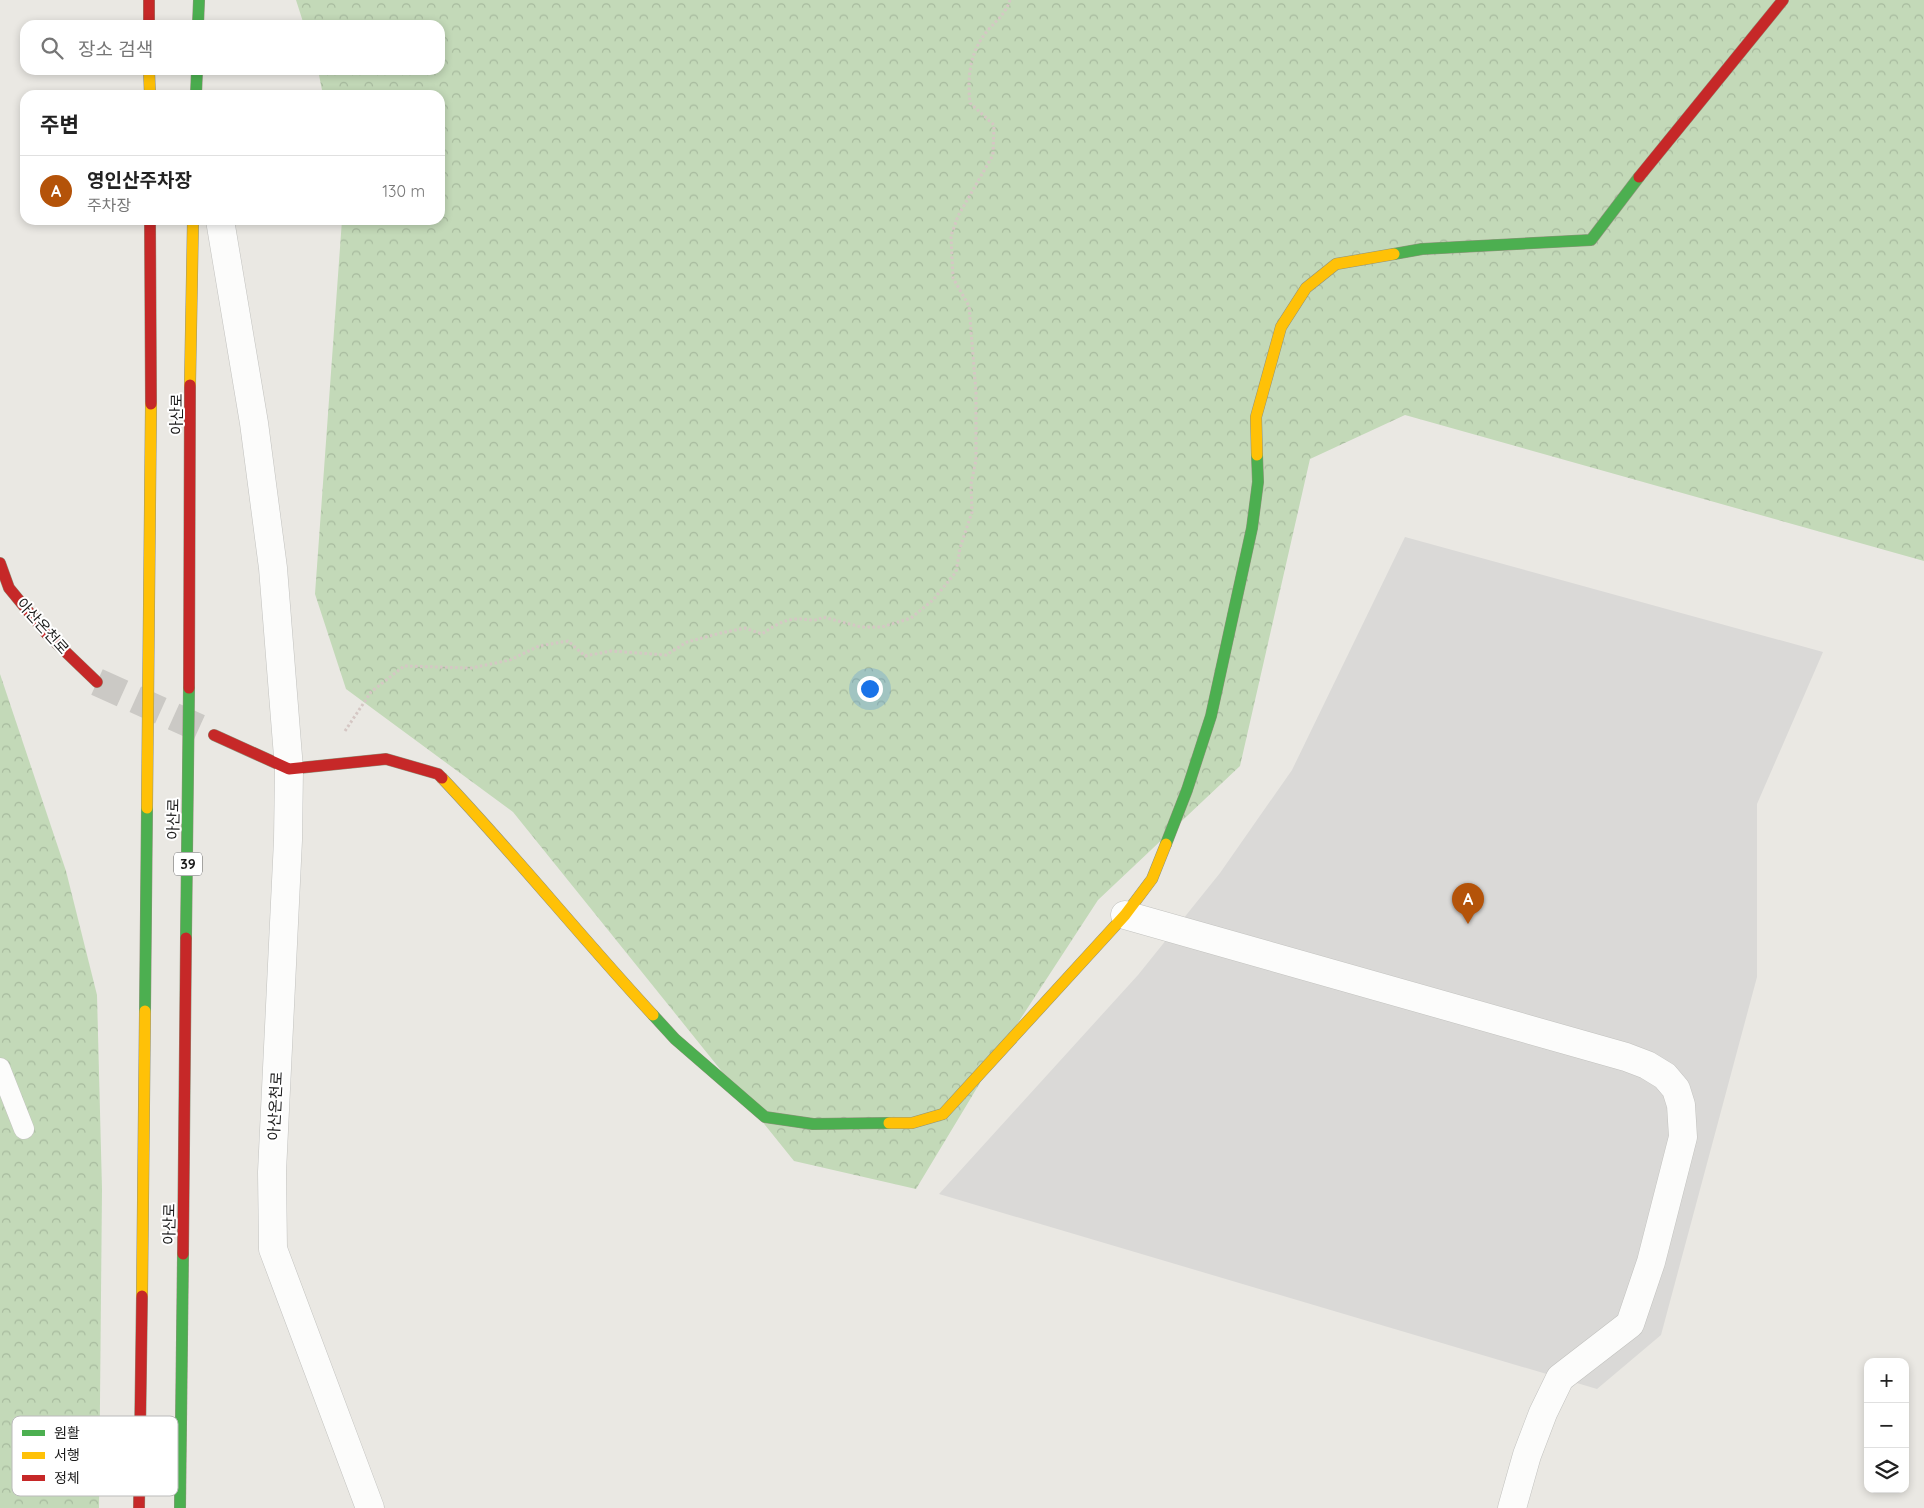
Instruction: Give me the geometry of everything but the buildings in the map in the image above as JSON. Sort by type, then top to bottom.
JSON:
[{"type":"main road","points":[[149,0],[149,20]]},
{"type":"main road","points":[[198,20],[200,0]]},
{"type":"main road","points":[[214,735],[289,769],[386,759],[438,774],[501,840],[598,956],[675,1039],[765,1117],[813,1124],[912,1123],[943,1114],[1125,916],[1152,879],[1187,790],[1211,716],[1252,528],[1258,482],[1256,417],[1280,327],[1306,288],[1336,264],[1422,249],[1591,240],[1611,212],[1783,0]]},
{"type":"main road","points":[[150,75],[150,90]]},
{"type":"main road","points":[[196,90],[197,75]]},
{"type":"main road","name":"아산로","points":[[140,1416],[151,496],[150,225]]},
{"type":"main road","name":"아산로","points":[[180,1508],[191,489],[190,348],[193,225]]},
{"type":"main road","name":"아산온천로","points":[[0,563],[9,588],[46,633],[97,682]]},
{"type":"street","points":[[200,0],[202,20]]},
{"type":"street","points":[[206,75],[208,90]]},
{"type":"street","name":"아산온천로","points":[[221,225],[254,422],[274,568],[289,769],[288,840],[272,1172],[273,1249],[370,1508]]},
{"type":"street","points":[[1125,916],[1626,1057],[1648,1065],[1665,1076],[1676,1089],[1681,1105],[1683,1137],[1652,1262],[1630,1324],[1560,1378],[1543,1413],[1527,1455],[1512,1508]]},
{"type":"lane","points":[[0,1068],[24,1130]]},
{"type":"path","points":[[333,764],[337,743],[371,692],[404,666],[471,668],[510,660],[539,646],[568,641],[585,656],[611,651],[666,655],[687,642],[745,628],[762,634],[775,625],[796,619],[818,621],[823,617],[862,627],[882,628],[912,618],[933,600],[956,572],[960,548],[972,512],[971,484],[976,460],[976,392],[970,306],[953,278],[951,236],[958,216],[993,154],[994,125],[970,103],[969,65],[987,31],[1007,10],[1010,0]]},
{"type":"green space","points":[[296,0],[1924,0],[1924,561],[1405,415],[1310,459],[1240,766],[1098,900],[995,1058],[916,1189],[794,1161],[513,812],[346,689],[315,594],[342,225],[445,225],[445,90],[322,90],[319,75],[445,75],[445,20],[302,20]]},
{"type":"green space","points":[[0,674],[66,871],[97,995],[102,1189],[100,1416],[12,1416],[12,1496],[99,1496],[99,1508],[0,1508]]},
{"type":"shaded area","points":[[1405,537],[1823,652],[1757,804],[1757,977],[1661,1335],[1597,1389],[939,1194],[1138,975],[1220,873],[1292,770]]},
{"type":"tunnel","points":[[97,682],[208,732]]},
{"type":"traffic: fast","points":[[198,20],[199,0]]},
{"type":"traffic: fast","points":[[196,90],[197,75]]},
{"type":"traffic: fast","points":[[1394,254],[1422,249],[1591,240],[1639,177]]},
{"type":"traffic: fast","points":[[1166,844],[1187,790],[1211,716],[1252,528],[1258,482],[1257,455]]},
{"type":"traffic: fast","points":[[186,938],[189,688]]},
{"type":"traffic: fast","points":[[145,1011],[147,808]]},
{"type":"traffic: fast","points":[[653,1015],[675,1039],[765,1117],[813,1124],[889,1123]]},
{"type":"traffic: fast","points":[[180,1508],[183,1254]]},
{"type":"traffic: slow","points":[[149,75],[150,90]]},
{"type":"traffic: slow","points":[[190,385],[193,225]]},
{"type":"traffic: slow","points":[[1257,455],[1256,417],[1281,327],[1306,288],[1336,264],[1394,254]]},
{"type":"traffic: slow","points":[[147,808],[151,404]]},
{"type":"traffic: slow","points":[[442,778],[653,1015]]},
{"type":"traffic: slow","points":[[889,1123],[912,1123],[943,1114],[1125,915],[1152,879],[1166,844]]},
{"type":"traffic: slow","points":[[142,1296],[145,1011]]},
{"type":"traffic: jam","points":[[149,0],[149,20]]},
{"type":"traffic: jam","points":[[1639,177],[1783,0]]},
{"type":"traffic: jam","points":[[150,225],[151,404]]},
{"type":"traffic: jam","points":[[189,688],[190,385]]},
{"type":"traffic: jam","points":[[0,563],[9,588],[46,633],[97,682]]},
{"type":"traffic: jam","points":[[214,735],[289,769],[386,759],[438,774],[442,778]]},
{"type":"traffic: jam","points":[[183,1254],[186,938]]},
{"type":"traffic: jam","points":[[140,1416],[142,1296]]},
{"type":"traffic: jam","points":[[139,1496],[139,1508]]},
{"type":"place","name":"영인산주차장","points":[[1468,924]]}]
